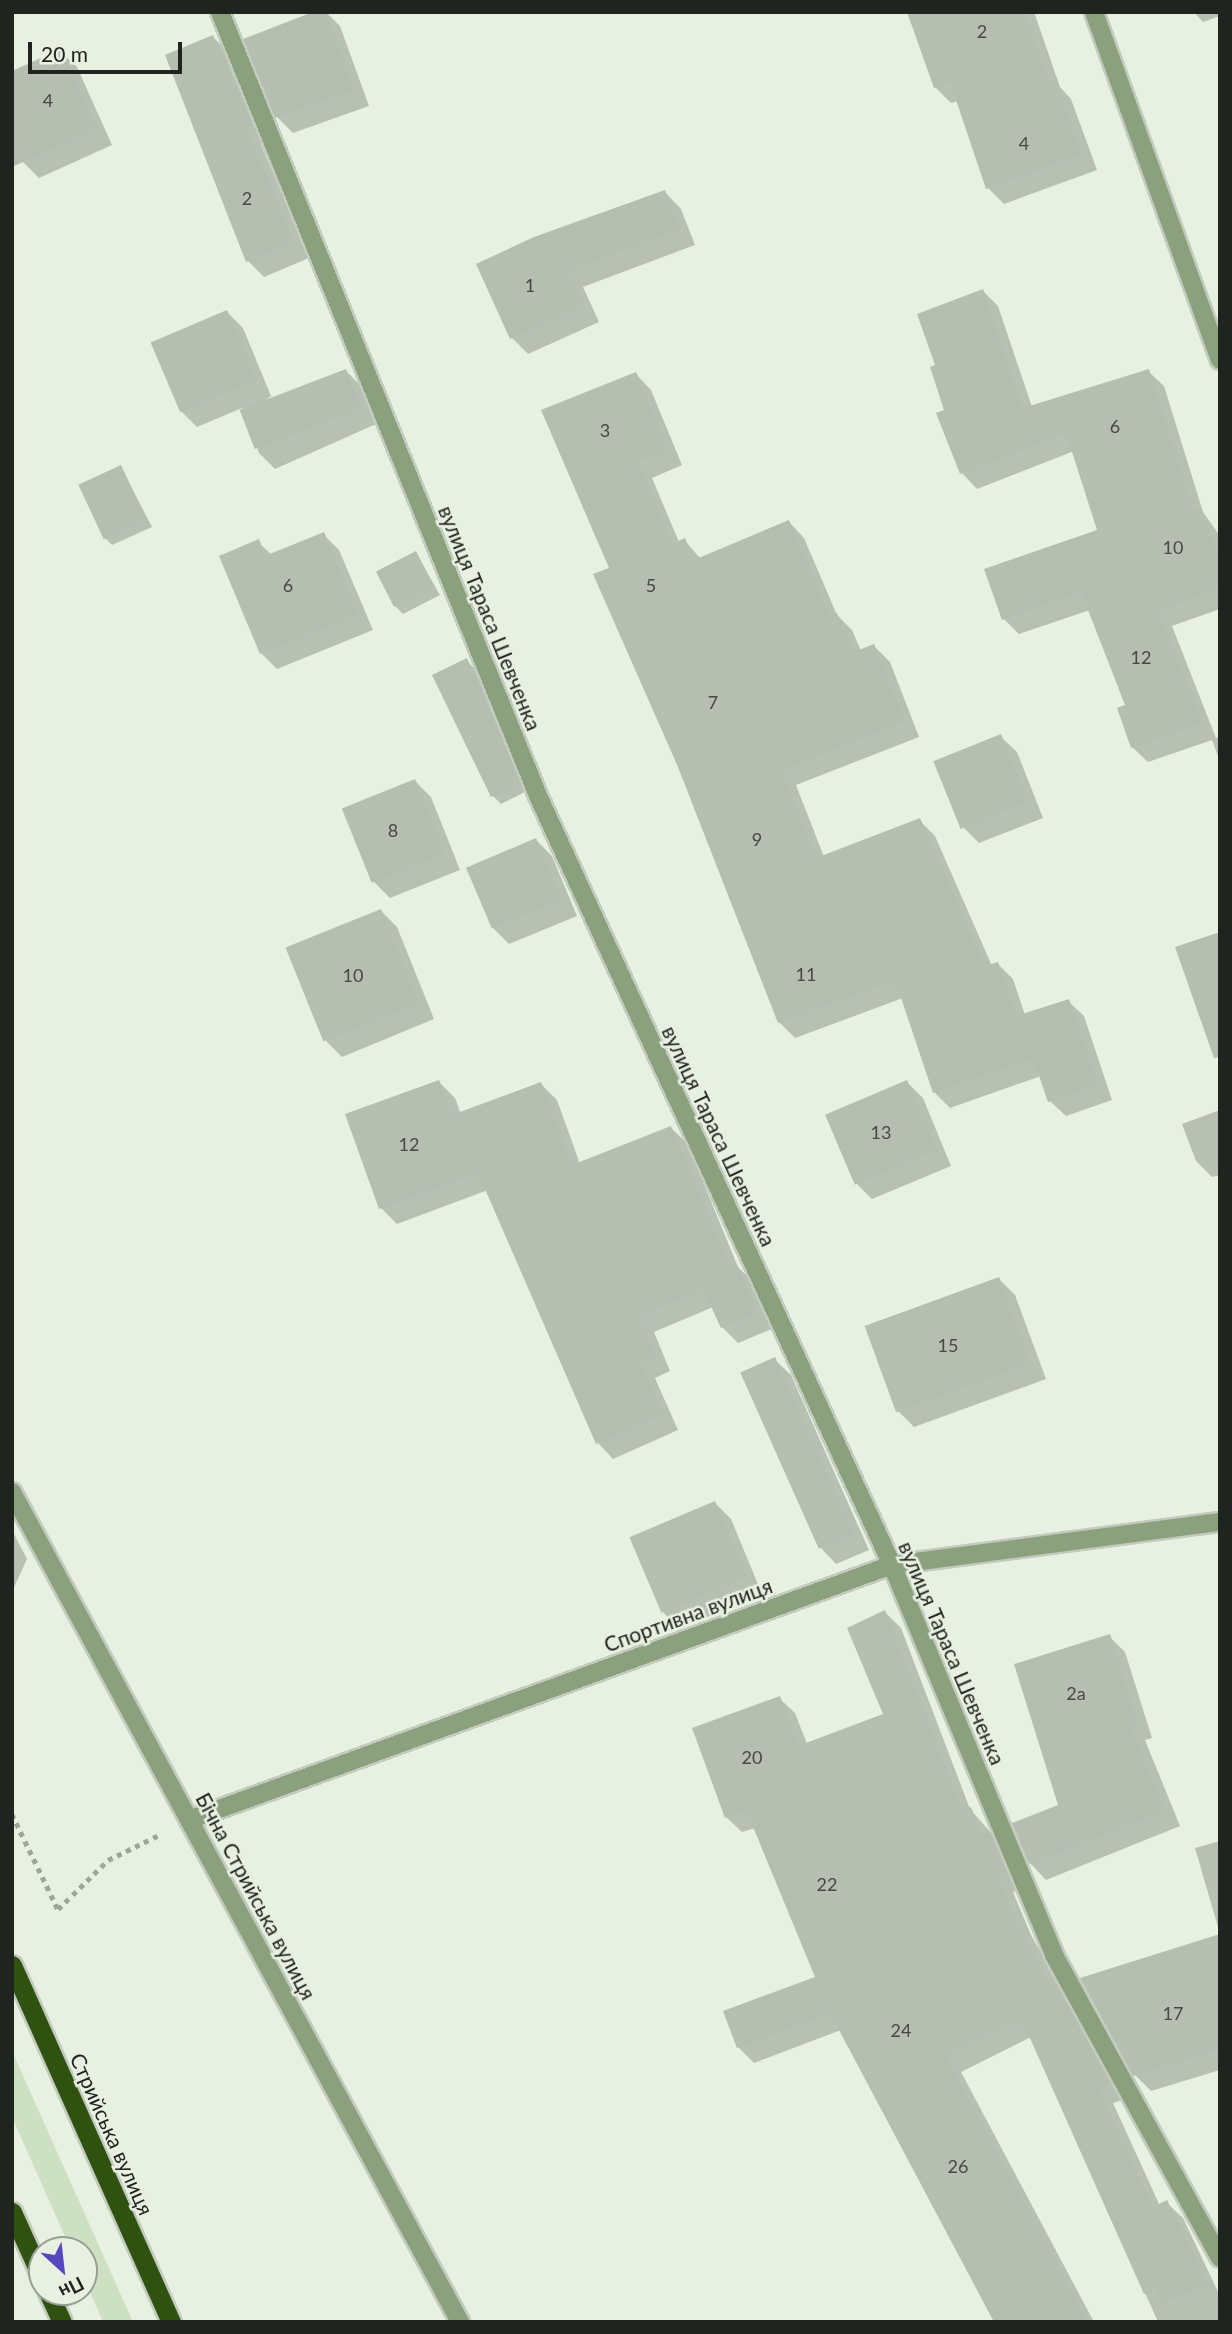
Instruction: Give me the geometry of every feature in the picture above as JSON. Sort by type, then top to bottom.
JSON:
[{"type":"highway","name":"Стрийська вулиця","points":[[12,1965],[171,2322]]},
{"type":"highway","points":[[12,2212],[28,2247]]},
{"type":"highway","points":[[55,2306],[62,2322]]},
{"type":"street","name":"вулиця Тараса Шевченка","points":[[220,12],[539,798],[891,1565],[1054,1955],[1220,2258]]},
{"type":"street","points":[[1094,12],[1220,360]]},
{"type":"street","name":"Бічна Стрийська вулиця","points":[[12,1493],[460,2322]]},
{"type":"street","name":"Спортивна вулиця","points":[[189,1820],[891,1565],[1220,1522]]},
{"type":"path","points":[[12,1814],[58,1909],[108,1860],[189,1820]]},
{"type":"green space","points":[[12,2051],[95,2236],[65,2236],[12,2117]]},
{"type":"green space","points":[[98,2244],[133,2322],[103,2322],[96,2306]]},
{"type":"building","points":[[313,12],[326,12],[354,90],[275,118],[243,39]]},
{"type":"building","points":[[907,12],[1024,12],[1049,83],[1056,81],[1082,154],[986,189],[950,82],[934,88]]},
{"type":"building","points":[[213,35],[254,126],[246,129],[294,242],[246,262],[165,55]]},
{"type":"building","points":[[61,49],[97,128],[12,167],[12,71]]},
{"type":"building","points":[[665,190],[680,229],[568,271],[584,305],[510,339],[476,264],[534,237]]},
{"type":"building","points":[[983,289],[1023,408],[1149,369],[1193,510],[1200,507],[1220,561],[1220,588],[1158,611],[1202,723],[1131,748],[1117,708],[1125,705],[1081,592],[1002,620],[984,569],[1097,530],[1066,433],[960,474],[936,413],[944,410],[930,367],[935,365],[917,314]]},
{"type":"building","points":[[227,310],[257,380],[180,412],[151,342]]},
{"type":"building","points":[[346,369],[361,408],[255,449],[240,410]]},
{"type":"building","points":[[636,372],[668,450],[638,462],[672,544],[685,538],[694,560],[789,520],[830,616],[837,613],[854,652],[874,644],[905,721],[782,770],[816,858],[920,818],[985,966],[998,962],[1016,1016],[1069,999],[1098,1084],[1048,1102],[1033,1058],[933,1093],[895,980],[778,1023],[678,767],[593,574],[609,568],[541,410]]},
{"type":"building","points":[[121,465],[146,519],[104,539],[78,485]]},
{"type":"building","points":[[324,532],[358,614],[260,654],[219,556],[259,539],[265,556]]},
{"type":"building","points":[[416,551],[434,587],[394,607],[376,571]]},
{"type":"building","points":[[467,658],[521,783],[491,797],[432,675]]},
{"type":"building","points":[[1001,734],[1028,802],[961,829],[933,761]]},
{"type":"building","points":[[415,779],[445,853],[372,883],[342,809]]},
{"type":"building","points":[[536,838],[562,899],[492,928],[466,868]]},
{"type":"building","points":[[381,909],[419,1003],[323,1041],[286,948]]},
{"type":"building","points":[[1220,932],[1220,1057],[1214,1058],[1175,947]]},
{"type":"building","points":[[439,1080],[452,1115],[541,1082],[572,1165],[671,1126],[730,1266],[737,1264],[757,1313],[721,1328],[703,1289],[639,1316],[655,1355],[640,1362],[664,1414],[596,1444],[478,1173],[379,1209],[345,1114]]},
{"type":"building","points":[[907,1080],[937,1150],[855,1185],[825,1115]]},
{"type":"building","points":[[999,1277],[1030,1363],[896,1412],[865,1326]]},
{"type":"building","points":[[775,1357],[854,1533],[819,1549],[740,1372]]},
{"type":"building","points":[[715,1501],[747,1576],[661,1613],[629,1537]]},
{"type":"building","points":[[885,1610],[962,1811],[971,1807],[982,1835],[990,1832],[1008,1873],[999,1876],[1015,1918],[1051,1987],[1058,1985],[1111,2083],[1098,2087],[1153,2207],[1167,2200],[1207,2283],[1162,2304],[1155,2288],[1144,2294],[1021,2018],[946,2056],[1088,2322],[994,2322],[830,2013],[737,2048],[723,2011],[815,1977],[746,1810],[725,1818],[692,1728],[780,1696],[798,1746],[883,1714],[847,1628]]},
{"type":"building","points":[[1110,1634],[1137,1722],[1130,1724],[1165,1810],[1029,1864],[1012,1823],[1058,1805],[1014,1664]]},
{"type":"building","points":[[1220,1934],[1220,2049],[1133,2076],[1080,1978]]}]
